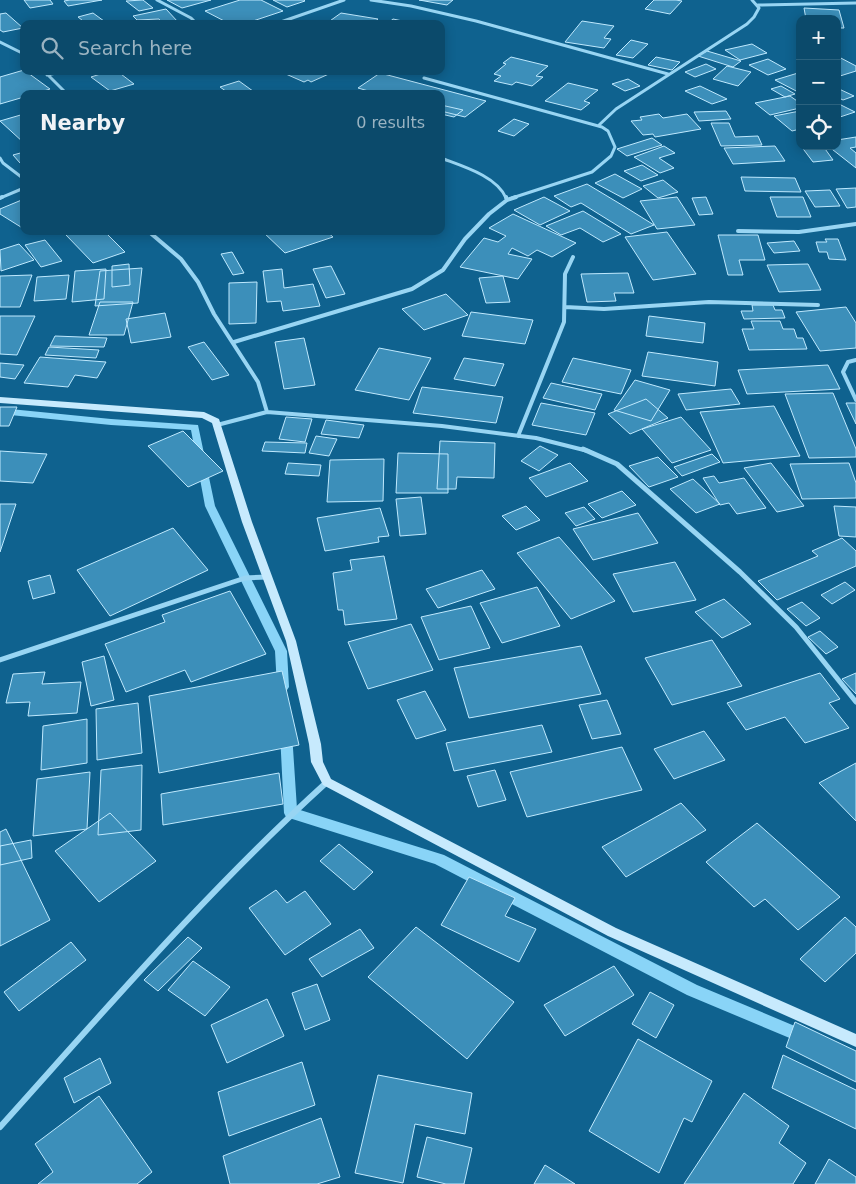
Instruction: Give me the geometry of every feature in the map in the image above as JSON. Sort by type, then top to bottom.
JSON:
[{"type":"street","points":[[157,0],[193,20]]},
{"type":"street","points":[[286,20],[344,0]]},
{"type":"street","points":[[371,0],[459,17],[528,34],[668,74]]},
{"type":"street","points":[[752,0],[758,5],[856,3]]},
{"type":"street","points":[[598,126],[615,107],[636,96],[750,23],[759,10],[758,5]]},
{"type":"street","points":[[0,42],[20,52]]},
{"type":"street","points":[[47,75],[63,90]]},
{"type":"street","points":[[234,342],[412,289],[442,270],[465,239],[488,214],[507,200],[592,172],[611,156],[615,147],[608,130],[598,126],[424,78]]},
{"type":"street","points":[[0,158],[3,163],[20,176]]},
{"type":"street","points":[[445,160],[467,168],[493,184],[504,192],[507,200]]},
{"type":"street","points":[[0,198],[20,190]]},
{"type":"street","points":[[738,231],[799,232],[856,224]]},
{"type":"street","points":[[152,235],[181,259],[198,282],[214,314],[234,342],[258,382],[267,412]]},
{"type":"street","points":[[518,436],[564,322],[565,274],[573,258]]},
{"type":"street","points":[[565,307],[604,309],[709,302],[818,305]]},
{"type":"street","points":[[856,360],[848,362],[843,372],[856,400]]},
{"type":"street","points":[[0,400],[204,415],[211,418],[217,425],[247,522],[291,641],[315,744],[317,762],[327,782],[612,932],[856,1041]]},
{"type":"street","points":[[217,425],[267,412],[442,426],[518,436],[589,451],[617,464],[740,572],[796,627],[856,702]]},
{"type":"street","points":[[0,660],[245,578],[267,577]]},
{"type":"street","points":[[0,1127],[206,897],[291,813],[327,782]]},
{"type":"building","points":[[24,0],[50,0],[53,4],[30,8]]},
{"type":"building","points":[[102,0],[68,6],[64,1]]},
{"type":"building","points":[[143,0],[153,8],[139,11],[126,1]]},
{"type":"building","points":[[167,0],[211,0],[182,8]]},
{"type":"building","points":[[240,0],[261,0],[283,11],[256,20],[222,20],[205,11]]},
{"type":"building","points":[[273,0],[304,0],[305,1],[287,7]]},
{"type":"building","points":[[419,0],[453,0],[447,5]]},
{"type":"building","points":[[654,0],[682,1],[670,14],[645,9]]},
{"type":"building","points":[[804,8],[839,10],[840,15],[805,15]]},
{"type":"building","points":[[166,9],[176,20],[137,20],[133,16]]},
{"type":"building","points":[[6,13],[20,25],[20,29],[3,32],[0,30],[0,14]]},
{"type":"building","points":[[93,13],[103,20],[82,20],[78,17]]},
{"type":"building","points":[[341,13],[378,19],[377,20],[331,20]]},
{"type":"building","points":[[841,17],[844,28],[841,28]]},
{"type":"building","points":[[582,21],[614,26],[604,38],[611,39],[604,48],[565,42]]},
{"type":"building","points":[[631,40],[648,44],[633,58],[616,55]]},
{"type":"building","points":[[752,44],[767,53],[740,60],[725,50]]},
{"type":"building","points":[[707,51],[741,61],[733,67],[698,56]]},
{"type":"building","points":[[511,57],[548,66],[536,76],[543,77],[532,86],[516,82],[512,85],[494,81],[501,76],[494,74]]},
{"type":"building","points":[[656,57],[680,62],[672,70],[648,65]]},
{"type":"building","points":[[841,58],[856,66],[856,71],[841,76]]},
{"type":"building","points":[[768,59],[786,69],[768,75],[749,65]]},
{"type":"building","points":[[706,64],[716,69],[695,77],[685,72]]},
{"type":"building","points":[[727,66],[751,72],[738,86],[713,79]]},
{"type":"building","points":[[20,71],[20,75],[31,75],[50,89],[20,90],[20,98],[0,104],[0,77]]},
{"type":"building","points":[[796,74],[796,91],[775,80]]},
{"type":"building","points":[[97,75],[122,75],[134,84],[109,90],[91,77]]},
{"type":"building","points":[[288,75],[327,75],[311,82],[308,80],[304,82]]},
{"type":"building","points":[[377,75],[388,75],[444,90],[365,90],[358,88]]},
{"type":"building","points":[[628,79],[640,86],[625,91],[612,84]]},
{"type":"building","points":[[239,81],[251,90],[224,90],[220,87]]},
{"type":"building","points":[[568,83],[598,90],[584,101],[590,103],[581,110],[545,101]]},
{"type":"building","points":[[700,86],[727,99],[712,104],[685,91]]},
{"type":"building","points":[[781,86],[795,94],[785,97],[771,89]]},
{"type":"building","points":[[445,90],[486,101],[465,117],[445,112]]},
{"type":"building","points":[[841,90],[854,96],[841,99]]},
{"type":"building","points":[[790,96],[796,100],[796,109],[770,115],[755,103]]},
{"type":"building","points":[[841,105],[855,112],[841,117]]},
{"type":"building","points":[[445,106],[463,110],[454,117],[445,115]]},
{"type":"building","points":[[726,111],[731,119],[699,121],[694,112]]},
{"type":"building","points":[[796,112],[796,130],[792,131],[774,116]]},
{"type":"building","points":[[659,114],[663,118],[687,114],[701,129],[655,137],[653,134],[643,135],[631,121],[642,120],[640,117]]},
{"type":"building","points":[[20,115],[20,139],[0,121]]},
{"type":"building","points":[[514,119],[529,124],[514,136],[498,131]]},
{"type":"building","points":[[711,123],[729,123],[735,137],[758,136],[762,145],[721,146]]},
{"type":"building","points":[[856,137],[856,147],[850,148],[856,153],[856,168],[833,150],[841,150],[841,139]]},
{"type":"building","points":[[652,138],[662,145],[627,156],[617,149]]},
{"type":"building","points":[[664,146],[675,153],[659,158],[674,168],[660,173],[634,157]]},
{"type":"building","points":[[775,146],[785,161],[733,164],[724,148]]},
{"type":"building","points":[[804,150],[826,150],[833,160],[813,162]]},
{"type":"building","points":[[20,153],[20,163],[13,155]]},
{"type":"building","points":[[642,165],[658,175],[641,181],[624,171]]},
{"type":"building","points":[[615,174],[642,189],[623,198],[595,183]]},
{"type":"building","points":[[741,177],[795,178],[801,192],[745,191]]},
{"type":"building","points":[[663,180],[678,192],[658,198],[643,186]]},
{"type":"building","points":[[587,184],[654,225],[631,234],[581,203],[571,207],[554,196]]},
{"type":"building","points":[[856,188],[856,207],[847,208],[836,189]]},
{"type":"building","points":[[830,190],[840,206],[815,207],[805,191]]},
{"type":"building","points":[[544,197],[570,211],[540,225],[514,210]]},
{"type":"building","points":[[677,197],[695,225],[657,229],[640,201]]},
{"type":"building","points":[[706,197],[713,214],[699,215],[692,198]]},
{"type":"building","points":[[770,197],[803,197],[811,217],[777,217]]},
{"type":"building","points":[[20,201],[20,226],[0,214],[0,209]]},
{"type":"building","points":[[583,211],[621,234],[603,242],[580,228],[561,235],[546,226]]},
{"type":"building","points":[[513,214],[576,243],[552,257],[537,250],[528,256],[512,248],[508,254],[532,259],[518,279],[460,267],[484,238],[498,242],[506,236],[489,228]]},
{"type":"building","points":[[667,232],[696,274],[653,280],[625,237]]},
{"type":"building","points":[[66,235],[108,235],[125,252],[93,263]]},
{"type":"building","points":[[266,235],[331,235],[333,237],[285,253]]},
{"type":"building","points":[[718,235],[758,235],[765,260],[739,260],[743,275],[728,275]]},
{"type":"building","points":[[825,239],[838,239],[846,260],[829,259],[827,252],[819,252],[816,242],[827,242]]},
{"type":"building","points":[[45,240],[62,261],[41,267],[25,245]]},
{"type":"building","points":[[794,241],[800,251],[774,253],[767,243]]},
{"type":"building","points":[[19,244],[34,260],[1,271],[0,250]]},
{"type":"building","points":[[232,252],[244,273],[233,275],[221,254]]},
{"type":"building","points":[[129,264],[130,285],[112,287],[112,266]]},
{"type":"building","points":[[808,264],[821,290],[779,292],[767,265]]},
{"type":"building","points":[[331,266],[345,294],[326,298],[313,269]]},
{"type":"building","points":[[142,268],[138,303],[95,306],[100,271]]},
{"type":"building","points":[[106,269],[104,299],[72,302],[75,271]]},
{"type":"building","points":[[282,269],[284,288],[313,284],[320,306],[283,311],[281,301],[267,302],[263,271]]},
{"type":"building","points":[[628,273],[634,293],[614,293],[616,301],[587,302],[581,274]]},
{"type":"building","points":[[32,275],[20,307],[0,307],[0,276]]},
{"type":"building","points":[[69,275],[66,299],[34,301],[37,277]]},
{"type":"building","points":[[503,276],[510,302],[486,303],[479,278]]},
{"type":"building","points":[[257,282],[256,323],[229,324],[229,283]]},
{"type":"building","points":[[446,294],[468,315],[424,330],[402,309]]},
{"type":"building","points":[[100,302],[133,302],[124,335],[89,335]]},
{"type":"building","points":[[752,305],[773,305],[775,310],[782,310],[785,318],[744,319],[741,311],[753,311]]},
{"type":"building","points":[[846,307],[856,323],[856,348],[820,351],[796,312]]},
{"type":"building","points":[[471,312],[533,320],[525,344],[462,336]]},
{"type":"building","points":[[165,313],[171,337],[131,343],[126,319]]},
{"type":"building","points":[[0,316],[35,316],[17,355],[0,354]]},
{"type":"building","points":[[649,316],[705,323],[703,343],[646,336]]},
{"type":"building","points":[[751,321],[780,321],[783,329],[794,329],[797,338],[803,338],[807,349],[749,350],[742,329],[754,329]]},
{"type":"building","points":[[55,336],[107,338],[104,347],[50,346]]},
{"type":"building","points":[[304,338],[315,385],[284,389],[275,342]]},
{"type":"building","points":[[204,342],[229,375],[212,380],[188,347]]},
{"type":"building","points":[[49,347],[99,350],[96,358],[45,355]]},
{"type":"building","points":[[379,348],[431,358],[409,400],[355,390]]},
{"type":"building","points":[[648,352],[718,362],[715,386],[642,376]]},
{"type":"building","points":[[40,357],[106,362],[97,378],[75,375],[68,387],[24,383]]},
{"type":"building","points":[[464,358],[504,364],[495,386],[454,379]]},
{"type":"building","points":[[573,358],[631,370],[621,394],[562,382]]},
{"type":"building","points":[[0,363],[24,365],[15,379],[0,377]]},
{"type":"building","points":[[828,365],[840,389],[747,394],[738,370]]},
{"type":"building","points":[[635,380],[670,390],[651,421],[614,410]]},
{"type":"building","points":[[551,383],[602,394],[595,410],[543,398]]},
{"type":"building","points":[[422,387],[503,397],[496,423],[413,413]]},
{"type":"building","points":[[731,389],[740,404],[686,410],[678,394]]},
{"type":"building","points":[[833,393],[856,449],[856,457],[809,458],[785,394]]},
{"type":"building","points":[[646,399],[668,418],[630,434],[608,414]]},
{"type":"building","points":[[541,403],[595,413],[586,435],[532,425]]},
{"type":"building","points":[[846,403],[856,403],[856,424]]},
{"type":"building","points":[[774,406],[800,456],[723,463],[700,412]]},
{"type":"building","points":[[0,407],[17,407],[9,426],[0,426]]},
{"type":"building","points":[[286,417],[312,419],[305,442],[279,439]]},
{"type":"building","points":[[681,417],[711,450],[672,463],[642,429]]},
{"type":"building","points":[[326,420],[364,425],[359,438],[321,434]]},
{"type":"building","points":[[183,431],[223,471],[188,487],[148,446]]},
{"type":"building","points":[[316,436],[337,439],[329,456],[309,453]]},
{"type":"building","points":[[440,441],[495,443],[494,478],[457,477],[456,489],[437,489]]},
{"type":"building","points":[[265,442],[307,443],[305,453],[262,451]]},
{"type":"building","points":[[540,446],[558,455],[539,471],[521,461]]},
{"type":"building","points":[[0,451],[47,454],[33,483],[0,481]]},
{"type":"building","points":[[398,453],[448,454],[448,493],[396,493]]},
{"type":"building","points":[[712,454],[720,462],[682,476],[674,467]]},
{"type":"building","points":[[658,457],[678,477],[649,487],[629,466]]},
{"type":"building","points":[[384,459],[383,501],[327,502],[330,460]]},
{"type":"building","points":[[288,463],[321,465],[319,476],[285,474]]},
{"type":"building","points":[[570,463],[588,481],[546,497],[529,478]]},
{"type":"building","points":[[771,463],[804,506],[777,512],[744,468]]},
{"type":"building","points":[[849,463],[856,483],[856,498],[802,499],[790,464]]},
{"type":"building","points":[[714,476],[719,483],[744,478],[766,508],[737,514],[729,503],[720,505],[703,478]]},
{"type":"building","points":[[693,479],[720,504],[696,513],[670,489]]},
{"type":"building","points":[[622,491],[636,505],[602,518],[588,504]]},
{"type":"building","points":[[421,497],[426,534],[400,536],[396,499]]},
{"type":"building","points":[[0,504],[16,504],[0,552]]},
{"type":"building","points":[[526,506],[540,520],[516,530],[502,516]]},
{"type":"building","points":[[834,506],[856,507],[856,537],[839,536]]},
{"type":"building","points":[[584,507],[595,519],[576,526],[565,513]]},
{"type":"building","points":[[380,508],[389,536],[378,537],[379,542],[325,551],[317,518]]},
{"type":"building","points":[[638,513],[658,543],[593,560],[573,529]]},
{"type":"building","points":[[173,528],[208,570],[110,616],[77,570]]},
{"type":"building","points":[[559,537],[615,601],[571,619],[517,553]]},
{"type":"building","points":[[842,538],[856,551],[856,566],[777,600],[758,581],[818,556],[812,551]]},
{"type":"building","points":[[384,556],[397,619],[345,625],[343,610],[338,610],[333,573],[352,570],[350,560]]},
{"type":"building","points":[[675,562],[696,600],[633,612],[613,574]]},
{"type":"building","points":[[482,570],[495,589],[438,608],[426,589]]},
{"type":"building","points":[[50,575],[55,593],[33,599],[28,581]]},
{"type":"building","points":[[845,582],[855,590],[832,604],[821,595]]},
{"type":"building","points":[[537,587],[560,626],[502,643],[480,603]]},
{"type":"building","points":[[230,591],[266,654],[191,682],[185,670],[126,692],[105,644],[165,622],[162,615]]},
{"type":"building","points":[[724,599],[751,624],[722,638],[695,612]]},
{"type":"building","points":[[802,602],[820,618],[806,626],[787,609]]},
{"type":"building","points":[[471,606],[490,648],[439,660],[421,617]]},
{"type":"building","points":[[411,624],[433,670],[368,689],[348,642]]},
{"type":"building","points":[[820,631],[838,647],[826,654],[808,637]]},
{"type":"building","points":[[712,640],[742,686],[672,705],[645,658]]},
{"type":"building","points":[[581,646],[601,694],[469,718],[454,668]]},
{"type":"building","points":[[104,656],[114,700],[91,706],[82,662]]},
{"type":"building","points":[[282,671],[299,745],[159,773],[149,696]]},
{"type":"building","points":[[45,672],[42,684],[81,682],[77,713],[28,716],[30,702],[6,703],[13,674]]},
{"type":"building","points":[[820,673],[840,699],[829,703],[849,728],[805,743],[785,717],[746,730],[727,703]]},
{"type":"building","points":[[856,673],[856,694],[842,679]]},
{"type":"building","points":[[425,691],[446,730],[416,739],[397,700]]},
{"type":"building","points":[[607,700],[621,734],[592,739],[579,705]]},
{"type":"building","points":[[138,703],[142,753],[97,760],[96,709]]},
{"type":"building","points":[[87,719],[87,763],[41,770],[43,726]]},
{"type":"building","points":[[542,725],[552,752],[454,771],[446,743]]},
{"type":"building","points":[[704,731],[725,760],[674,779],[654,749]]},
{"type":"building","points":[[622,747],[642,790],[527,817],[510,772]]},
{"type":"building","points":[[856,763],[856,821],[819,783]]},
{"type":"building","points":[[142,765],[141,830],[98,835],[101,770]]},
{"type":"building","points":[[495,770],[506,800],[478,807],[467,776]]},
{"type":"building","points":[[90,772],[87,829],[33,836],[37,779]]},
{"type":"building","points":[[279,773],[283,804],[163,825],[161,794]]},
{"type":"building","points":[[681,803],[706,830],[626,877],[602,847]]},
{"type":"building","points":[[110,813],[156,861],[99,902],[55,851]]},
{"type":"building","points":[[757,823],[840,897],[798,930],[765,899],[754,907],[706,862]]},
{"type":"building","points":[[6,829],[50,920],[0,946],[0,832]]},
{"type":"building","points":[[31,840],[32,858],[0,865],[0,846]]},
{"type":"building","points":[[339,844],[373,872],[354,890],[320,861]]},
{"type":"building","points":[[469,877],[515,898],[505,916],[536,929],[519,962],[441,925]]},
{"type":"building","points":[[276,890],[287,903],[305,891],[331,924],[285,955],[249,908]]},
{"type":"building","points":[[845,917],[856,927],[856,953],[825,982],[800,959]]},
{"type":"building","points":[[416,927],[514,1002],[467,1059],[368,977]]},
{"type":"building","points":[[360,929],[374,948],[322,977],[309,959]]},
{"type":"building","points":[[188,937],[202,948],[158,991],[144,980]]},
{"type":"building","points":[[71,942],[86,960],[19,1011],[4,992]]},
{"type":"building","points":[[193,961],[230,987],[205,1016],[168,990]]},
{"type":"building","points":[[614,966],[634,995],[565,1036],[544,1005]]},
{"type":"building","points":[[317,984],[330,1020],[305,1030],[292,993]]},
{"type":"building","points":[[650,992],[674,1005],[656,1038],[632,1024]]},
{"type":"building","points":[[267,999],[284,1036],[227,1063],[211,1025]]},
{"type":"building","points":[[795,1022],[856,1051],[856,1082],[786,1047]]},
{"type":"building","points":[[638,1039],[712,1081],[692,1122],[684,1118],[659,1173],[589,1131]]},
{"type":"building","points":[[783,1055],[856,1090],[856,1129],[772,1088]]},
{"type":"building","points":[[100,1058],[111,1083],[74,1103],[64,1078]]},
{"type":"building","points":[[302,1062],[315,1105],[229,1136],[218,1092]]},
{"type":"building","points":[[378,1075],[472,1093],[465,1134],[415,1124],[403,1183],[355,1173]]},
{"type":"building","points":[[744,1093],[789,1126],[779,1143],[806,1163],[793,1184],[684,1184]]},
{"type":"building","points":[[99,1096],[152,1172],[137,1184],[38,1184],[53,1172],[35,1144]]},
{"type":"building","points":[[321,1118],[340,1177],[317,1184],[230,1184],[223,1156]]},
{"type":"building","points":[[427,1137],[472,1148],[464,1184],[446,1184],[417,1177]]},
{"type":"building","points":[[829,1159],[856,1177],[856,1184],[815,1184]]},
{"type":"building","points":[[545,1165],[575,1184],[534,1184]]},
{"type":"waterway","points":[[0,411],[111,422],[195,427],[210,506],[281,651],[283,687]]},
{"type":"waterway","points":[[286,733],[291,813],[439,859],[692,990],[804,1037]]}]
